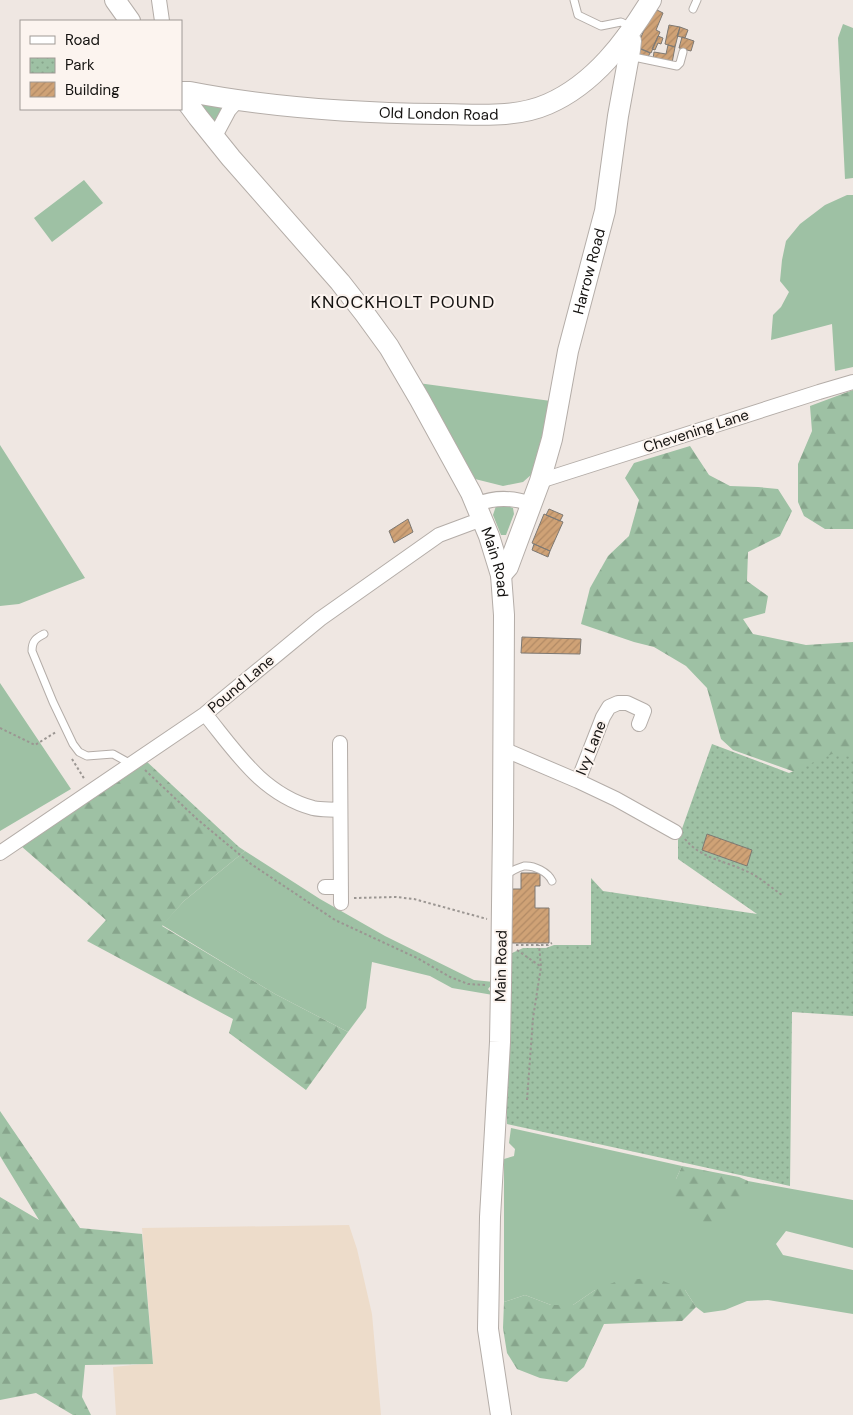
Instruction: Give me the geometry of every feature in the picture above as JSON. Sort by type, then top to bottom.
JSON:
[{"type":"street","points":[[115,0],[129,20]]},
{"type":"street","points":[[160,0],[162,20]]},
{"type":"street","name":"Old London Road","points":[[182,93],[190,92],[237,101],[376,112],[502,114],[528,111],[549,104],[576,88],[630,40],[651,0]]},
{"type":"street","name":"Harrow Road","points":[[501,575],[508,567],[540,481],[552,439],[568,351],[605,211],[630,40]]},
{"type":"street","points":[[600,67],[605,71],[625,78]]},
{"type":"street","name":"Main Road","points":[[182,94],[214,138],[327,266],[378,331],[420,400],[480,512],[496,555],[501,575],[504,615],[500,1042],[490,1217],[488,1329],[501,1415]]},
{"type":"street","points":[[214,138],[229,110],[237,101]]},
{"type":"street","name":"Chevening Lane","points":[[540,481],[853,382]]},
{"type":"street","name":"Pound Lane","points":[[0,853],[205,714],[320,619],[439,535],[501,498],[531,504]]},
{"type":"street","name":"Ivy Lane","points":[[578,781],[602,717],[609,707],[618,703],[626,703],[644,711],[639,724]]},
{"type":"street","points":[[205,714],[248,769],[267,785],[288,798],[314,808],[340,810]]},
{"type":"street","name":"Ivy Lane","points":[[503,748],[578,781],[674,832]]},
{"type":"street","points":[[341,896],[340,810],[343,750]]},
{"type":"street","points":[[325,887],[341,896]]},
{"type":"lane","points":[[574,0],[578,15],[601,26],[621,22],[630,40],[677,66],[680,63],[682,52]]},
{"type":"lane","points":[[693,9],[696,0]]},
{"type":"lane","points":[[44,634],[36,638],[32,644],[32,651],[73,744],[79,752],[87,756],[113,754],[134,762]]},
{"type":"lane","points":[[502,877],[524,866],[540,870],[550,877],[552,881]]},
{"type":"path","points":[[0,728],[35,745],[56,732],[61,740]]},
{"type":"path","points":[[71,757],[91,791]]},
{"type":"path","points":[[134,762],[177,799],[197,820],[251,864],[335,920],[417,958],[450,977],[468,984],[500,986]]},
{"type":"path","points":[[674,832],[683,837],[691,847],[747,871],[782,895]]},
{"type":"path","points":[[341,896],[414,899],[481,918],[502,920]]},
{"type":"path","points":[[541,967],[512,945],[548,945],[552,943]]},
{"type":"path","points":[[527,1100],[534,1018],[541,967],[539,945]]},
{"type":"shaded area","points":[[349,1225],[357,1249],[372,1314],[381,1415],[116,1415],[113,1367],[153,1363],[142,1228]]},
{"type":"green space","points":[[843,24],[853,28],[853,178],[845,179],[838,38]]},
{"type":"green space","points":[[197,99],[227,105],[215,128]]},
{"type":"green space","points":[[84,180],[103,203],[52,242],[34,218]]},
{"type":"green space","points":[[847,195],[853,195],[853,367],[835,371],[832,324],[771,340],[773,315],[781,307],[789,292],[780,281],[786,241],[800,224],[825,205]]},
{"type":"green space","points":[[418,383],[551,401],[532,474],[523,482],[503,486],[475,479]]},
{"type":"green space","points":[[853,390],[853,529],[825,529],[804,516],[798,502],[798,464],[812,431],[810,406]]},
{"type":"green space","points":[[0,445],[85,578],[19,604],[0,606]]},
{"type":"green space","points":[[690,446],[709,475],[730,486],[778,489],[792,511],[780,536],[748,552],[747,581],[768,596],[765,613],[743,619],[753,634],[806,645],[853,642],[853,760],[795,772],[733,750],[721,739],[707,688],[686,666],[654,647],[581,624],[590,588],[608,556],[629,536],[639,500],[625,478],[634,463]]},
{"type":"green space","points":[[501,504],[513,508],[514,514],[506,535],[501,535],[493,515],[496,506]]},
{"type":"green space","points":[[0,683],[71,789],[0,831]]},
{"type":"green space","points":[[712,744],[789,773],[832,754],[853,757],[853,1016],[792,1012],[790,1186],[507,1124],[510,954],[523,948],[546,948],[554,945],[591,945],[591,878],[603,891],[757,914],[678,859],[678,840]]},
{"type":"green space","points":[[145,760],[245,851],[184,901],[162,926],[275,994],[348,1032],[306,1090],[229,1033],[233,1019],[87,941],[106,920],[21,846]]},
{"type":"green space","points":[[245,851],[320,899],[385,936],[474,980],[494,982],[488,989],[493,995],[452,988],[430,976],[372,962],[366,1008],[348,1032],[275,994],[162,925],[184,901]]},
{"type":"green space","points":[[0,1111],[80,1228],[142,1234],[153,1364],[85,1365],[82,1397],[91,1415],[73,1415],[36,1393],[0,1400],[0,1197],[39,1220],[0,1156]]},
{"type":"green space","points":[[511,1128],[682,1166],[676,1179],[748,1192],[748,1181],[853,1200],[853,1248],[786,1231],[776,1244],[783,1255],[853,1270],[853,1314],[768,1300],[747,1301],[725,1310],[704,1313],[696,1307],[685,1290],[595,1290],[573,1305],[551,1305],[525,1295],[504,1302],[504,1159],[514,1156],[515,1149],[509,1143]]},
{"type":"green space","points":[[682,1166],[739,1177],[748,1181],[748,1192],[741,1208],[722,1222],[703,1224],[684,1213],[675,1201],[676,1179]]},
{"type":"green space","points":[[656,1278],[685,1290],[696,1307],[682,1321],[604,1324],[584,1367],[567,1382],[540,1378],[517,1369],[507,1353],[503,1328],[504,1302],[525,1295],[551,1305],[573,1305],[595,1290],[620,1280]]},
{"type":"building","points":[[653,8],[663,13],[656,30],[660,32],[651,53],[637,47]]},
{"type":"building","points":[[669,25],[680,27],[675,47],[665,44]]},
{"type":"building","points":[[680,27],[688,30],[685,38],[677,36]]},
{"type":"building","points":[[658,36],[663,38],[661,44],[658,43],[655,50],[652,49]]},
{"type":"building","points":[[682,37],[694,41],[691,51],[679,48]]},
{"type":"building","points":[[668,45],[675,47],[672,63],[653,59],[654,52],[666,54]]},
{"type":"building","points":[[638,48],[650,53],[647,59],[635,53]]},
{"type":"building","points":[[549,509],[563,515],[560,521],[546,515]]},
{"type":"building","points":[[544,514],[563,522],[550,551],[532,543]]},
{"type":"building","points":[[408,519],[413,532],[394,543],[389,531]]},
{"type":"building","points":[[534,544],[550,551],[548,557],[532,550]]},
{"type":"building","points":[[522,637],[581,639],[580,654],[521,653]]},
{"type":"building","points":[[707,834],[752,850],[747,866],[702,850]]},
{"type":"building","points":[[521,873],[540,873],[540,886],[535,886],[535,908],[549,908],[549,943],[510,943],[510,889],[521,889]]},
{"type":"district","name":"KNOCKHOLT POUND","points":[[403,302]]}]
